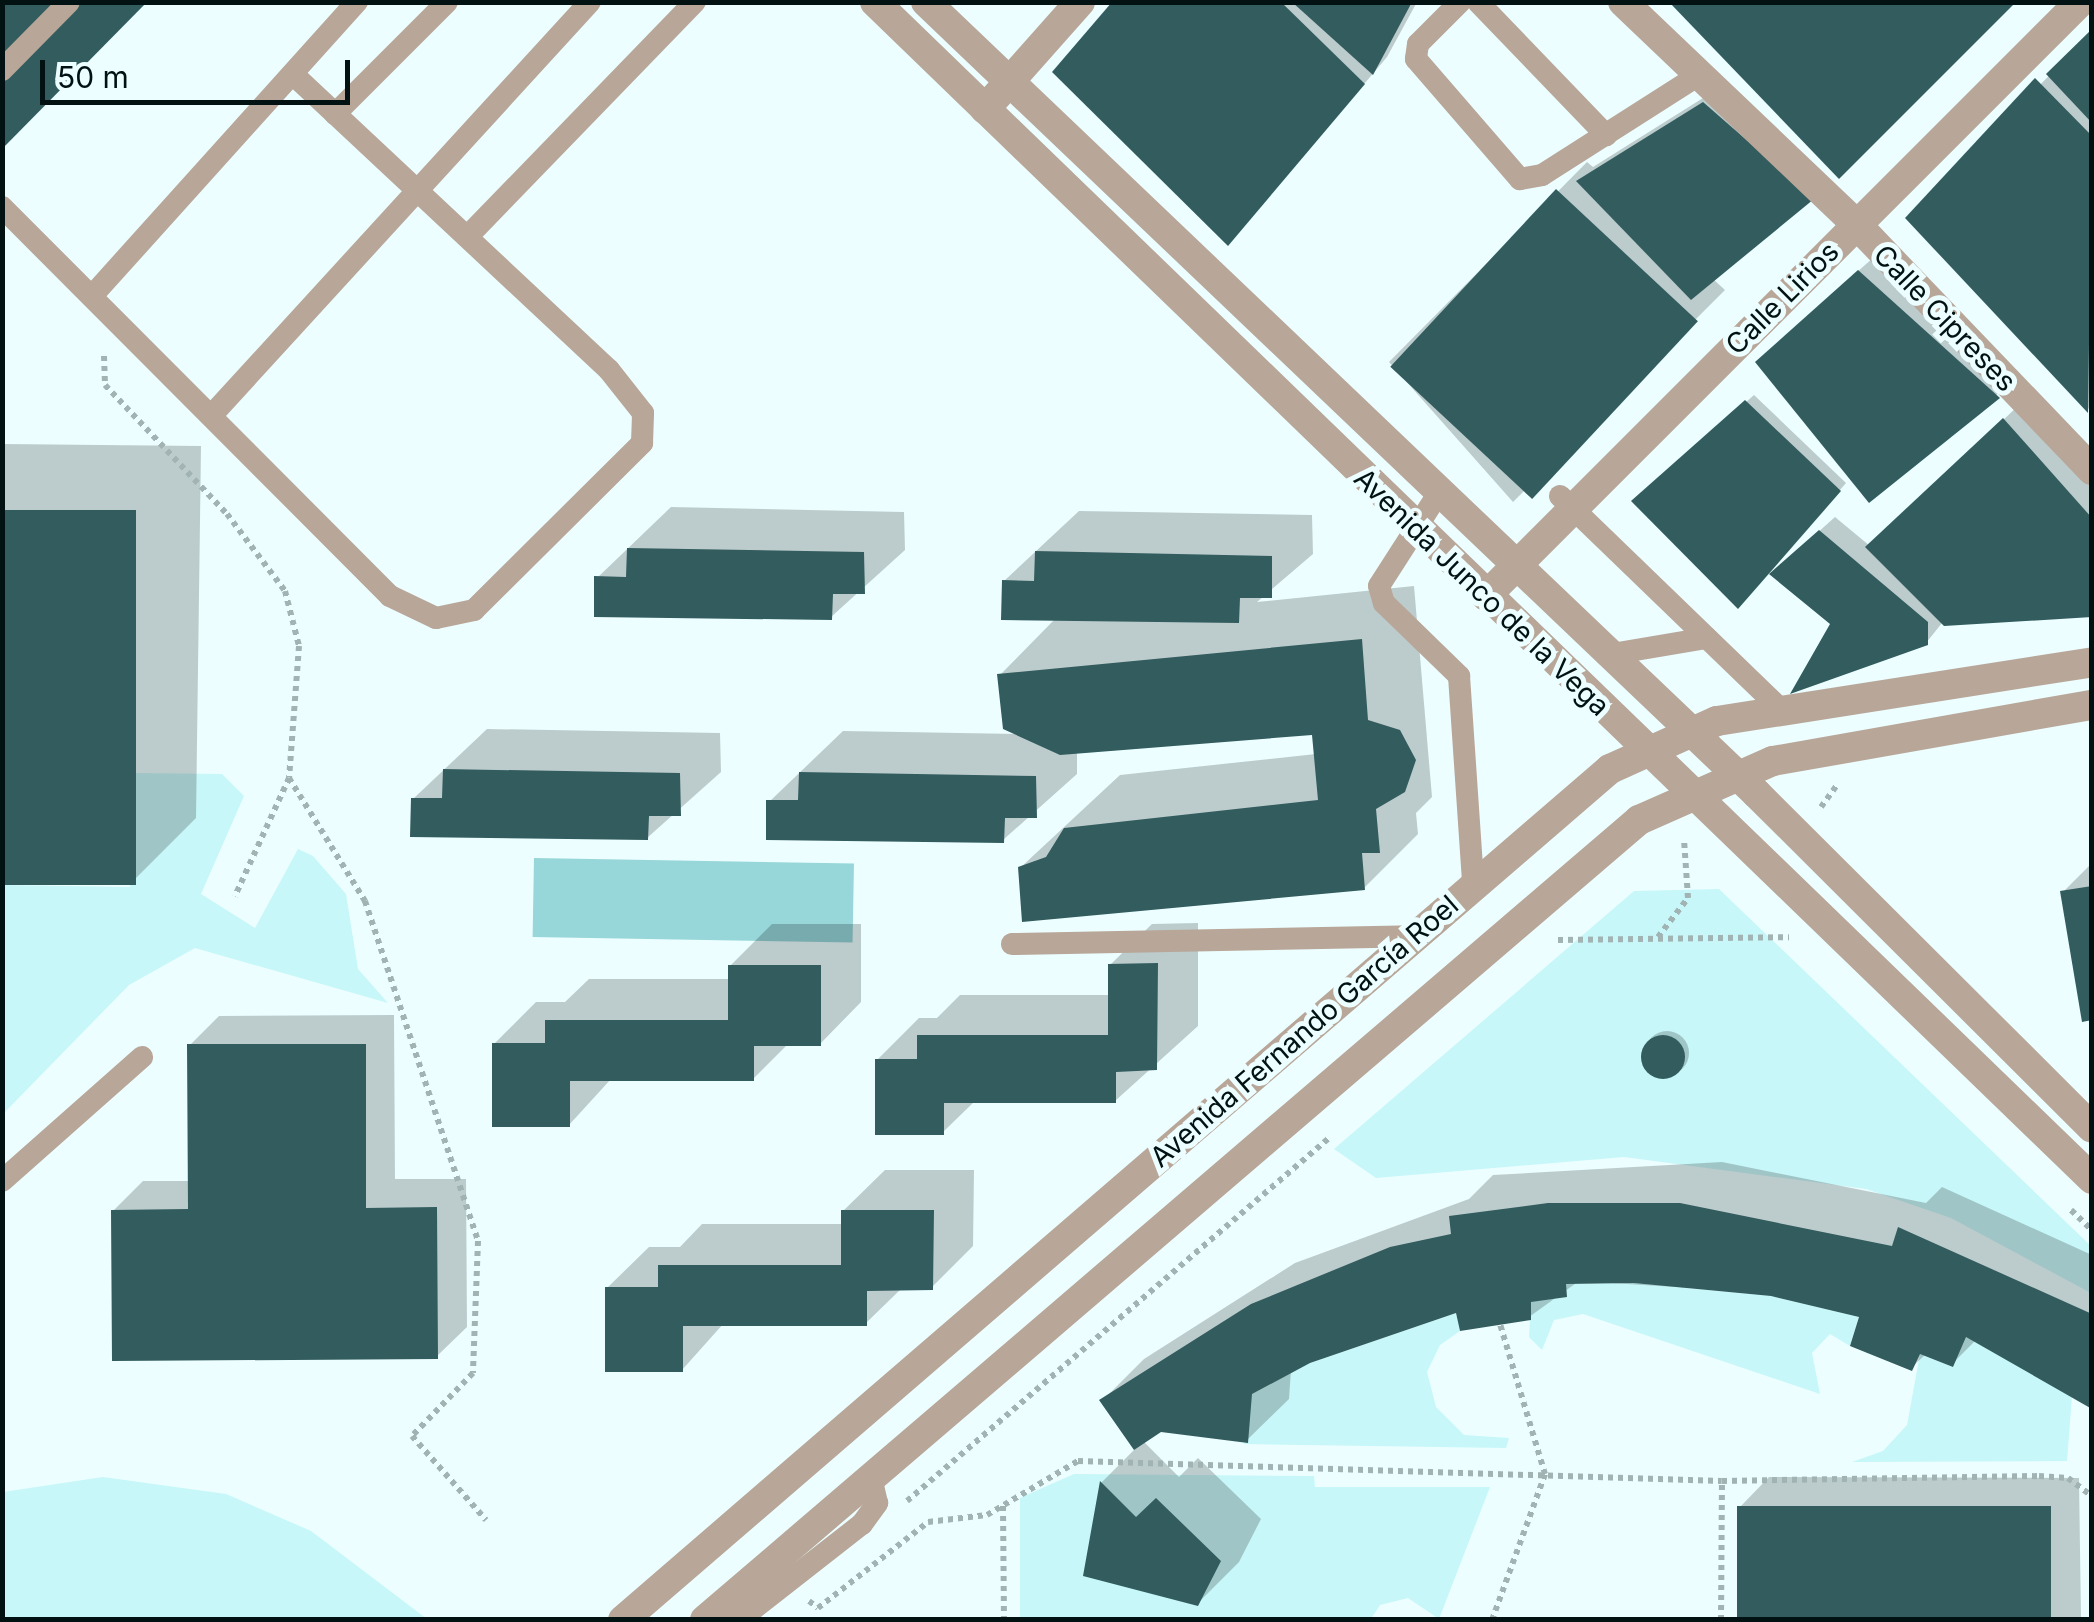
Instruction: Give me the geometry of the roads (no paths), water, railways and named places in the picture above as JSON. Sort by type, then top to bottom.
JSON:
[{"type":"street","name":"Avenida Junco de la Vega","points":[[875,2],[2092,1179]]},
{"type":"street","name":"Avenida Junco de la Vega","points":[[926,2],[1606,655],[1734,772],[2092,1128]]},
{"type":"street","points":[[986,109],[1080,2]]},
{"type":"street","name":"Calle Cipreses","points":[[1623,2],[1856,224],[2092,470]]},
{"type":"street","name":"Calle Lirios","points":[[1486,596],[1515,568],[1567,502],[2080,2]]},
{"type":"street","name":"Avenida Fernando García Roel","points":[[623,1620],[1412,936],[1643,748],[1685,730],[1782,711],[2092,662]]},
{"type":"street","name":"Avenida Fernando García Roel","points":[[730,1615],[871,1477],[1638,820],[1734,772],[2092,705]]},
{"type":"lane","points":[[2,70],[69,2]]},
{"type":"lane","points":[[92,296],[357,2]]},
{"type":"lane","points":[[335,114],[447,2]]},
{"type":"lane","points":[[211,416],[590,2]]},
{"type":"lane","points":[[468,236],[694,2]]},
{"type":"lane","points":[[1460,2],[1418,44],[1416,59],[1506,170],[1531,180],[1700,75]]},
{"type":"lane","points":[[1478,2],[1606,135]]},
{"type":"lane","points":[[2,206],[390,596],[436,618],[474,610],[642,443],[645,424],[609,370],[293,74]]},
{"type":"lane","points":[[1438,494],[1414,526],[1380,591],[1459,676],[1474,883]]},
{"type":"lane","points":[[1567,502],[1782,711]]},
{"type":"lane","points":[[1606,655],[1708,638]]},
{"type":"lane","points":[[1012,944],[1412,936]]},
{"type":"lane","points":[[2,1181],[142,1057]]}]
